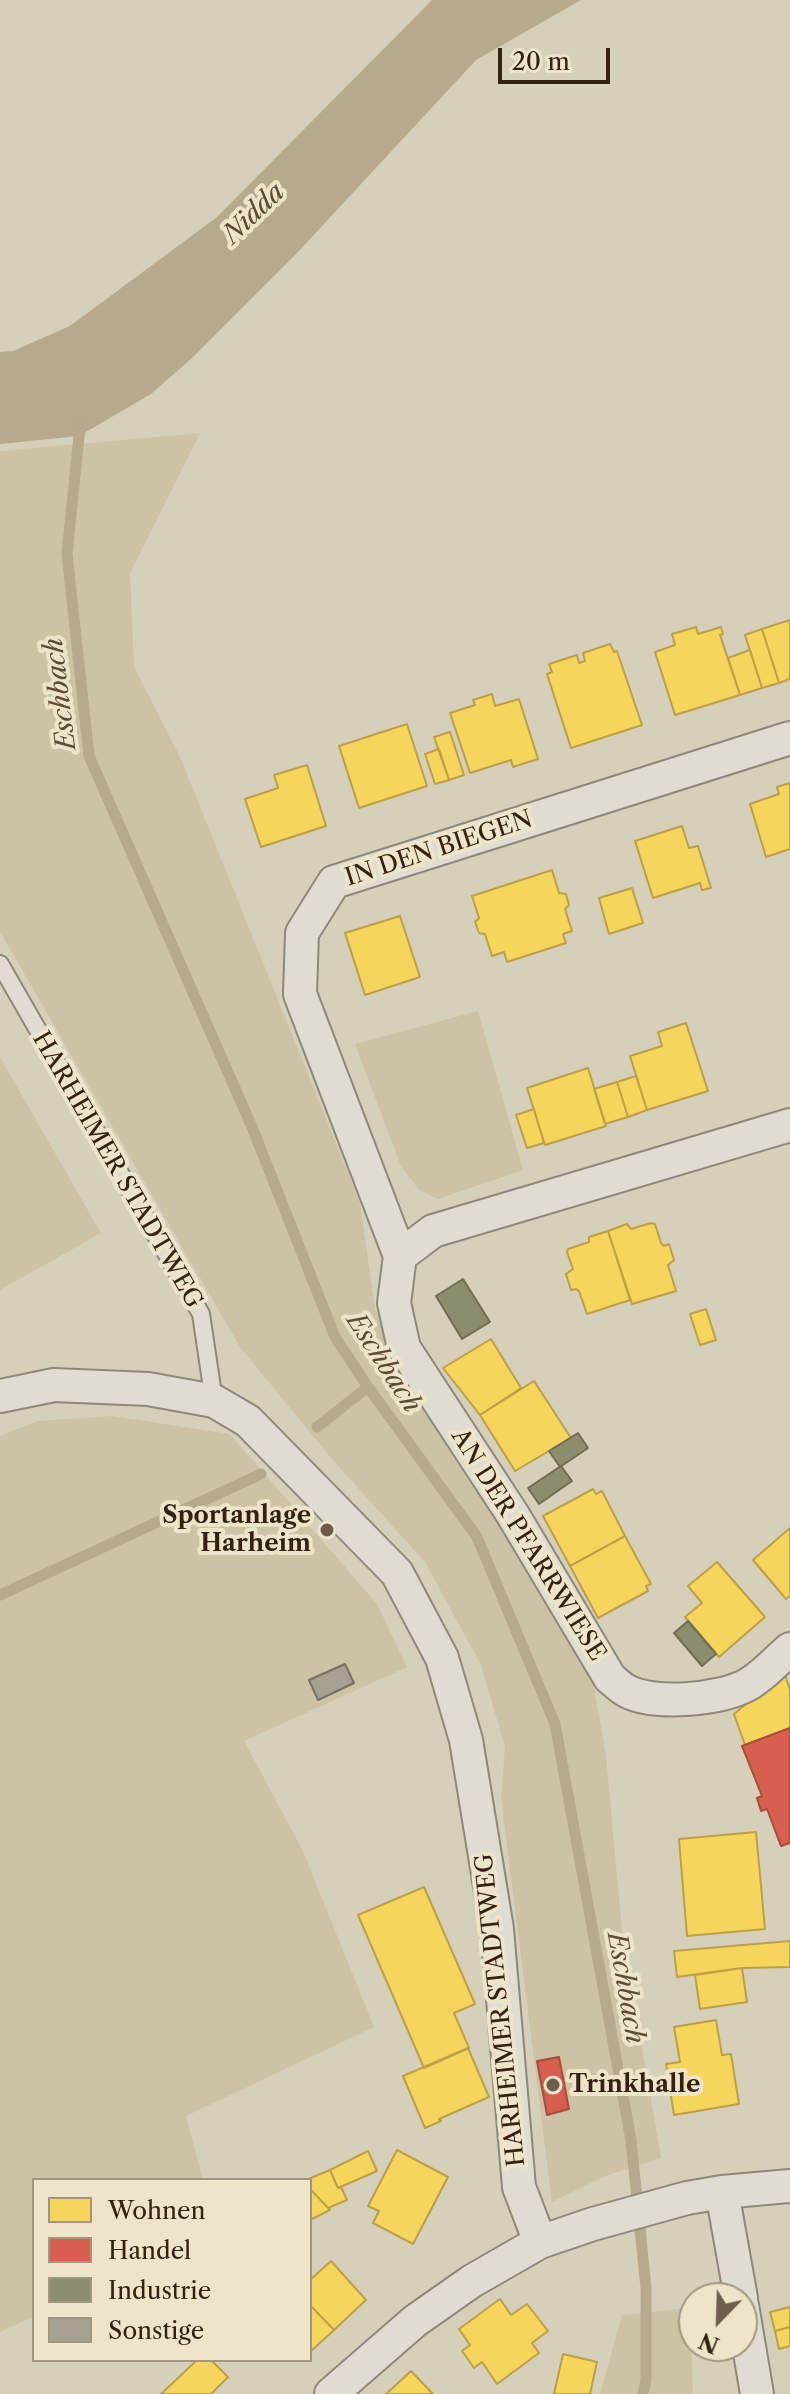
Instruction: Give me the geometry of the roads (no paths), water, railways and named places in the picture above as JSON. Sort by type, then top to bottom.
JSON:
[{"type":"street","name":"IN DEN BIEGEN","points":[[400,1256],[300,994],[302,933],[334,882],[790,738]]},
{"type":"street","points":[[400,1256],[433,1231],[790,1125]]},
{"type":"street","name":"AN DER PFARRWIESE","points":[[400,1256],[394,1303],[404,1348],[513,1515],[610,1678],[627,1692],[659,1698],[686,1700],[715,1696],[747,1685],[790,1649]]},
{"type":"street","points":[[0,1396],[54,1385],[148,1389],[214,1401]]},
{"type":"street","name":"HARHEIMER STADTWEG","points":[[214,1401],[248,1421],[397,1573],[442,1658],[466,1740],[497,1929],[519,2187],[540,2242]]},
{"type":"street","points":[[331,2394],[415,2321],[472,2281],[540,2242],[687,2198],[790,2186]]},
{"type":"street","points":[[722,2192],[738,2282]]},
{"type":"street","points":[[752,2362],[757,2394]]},
{"type":"lane","name":"HARHEIMER STADTWEG","points":[[0,964],[201,1314],[214,1401]]},
{"type":"water","name":"Nidda","points":[[432,0],[581,0],[476,60],[297,253],[192,358],[151,394],[79,436],[0,444],[0,352],[13,351],[70,326],[217,217]]},
{"type":"waterway","name":"Eschbach","points":[[82,424],[67,554],[89,756],[252,1127],[335,1337],[477,1537],[555,1724],[631,2140],[646,2288],[646,2380],[643,2394]]},
{"type":"waterway","points":[[317,1427],[368,1387]]},
{"type":"waterway","points":[[0,1595],[261,1474]]},
{"type":"place","name":"Sportanlage Harheim","points":[[327,1530]]},
{"type":"place","name":"Trinkhalle","points":[[553,2085]]}]
